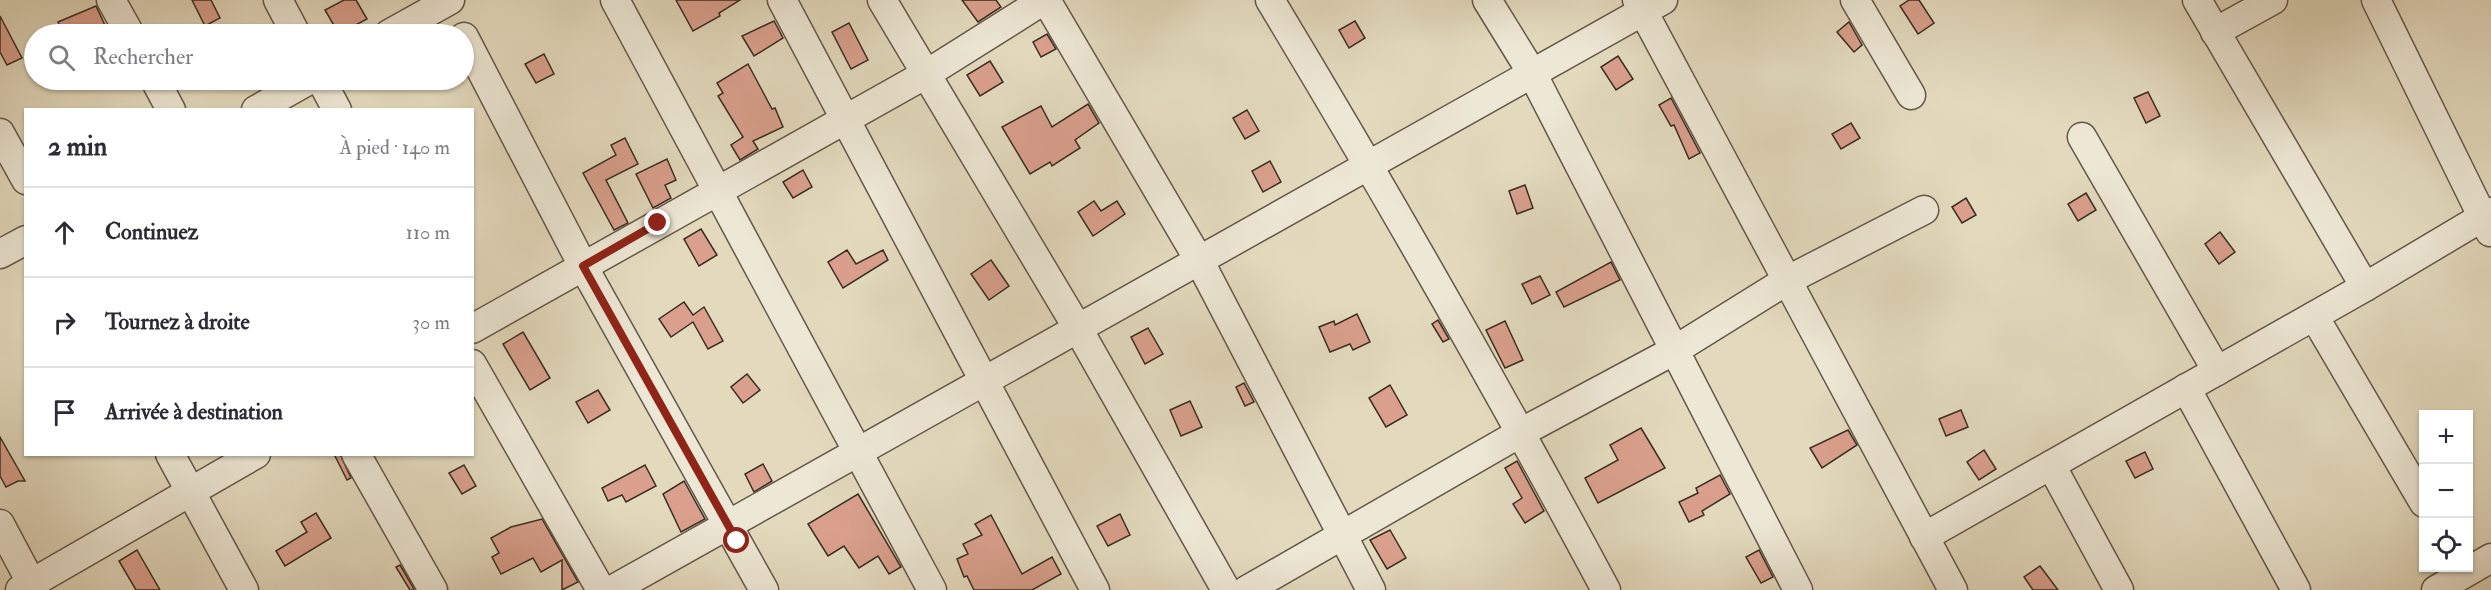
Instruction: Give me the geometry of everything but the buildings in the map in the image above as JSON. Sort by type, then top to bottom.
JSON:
[{"type":"street","points":[[111,0],[124,24]]},
{"type":"street","points":[[278,0],[291,24]]},
{"type":"street","points":[[615,0],[715,190],[932,590]]},
{"type":"street","points":[[782,0],[986,380],[1095,590]]},
{"type":"street","points":[[882,0],[928,73],[1077,327],[1226,590]]},
{"type":"street","points":[[474,328],[715,190],[928,73],[1045,0],[1199,260],[1371,590]]},
{"type":"street","points":[[1270,0],[1369,165],[1522,432],[1606,590]]},
{"type":"street","points":[[1487,0],[1532,74],[1798,590]]},
{"type":"street","points":[[1855,0],[1911,95]]},
{"type":"street","points":[[2197,0],[2365,287]]},
{"type":"street","points":[[2215,32],[2273,0]]},
{"type":"street","points":[[1924,537],[2365,287],[2488,221],[2376,0]]},
{"type":"street","points":[[407,24],[447,1],[458,24]]},
{"type":"street","points":[[612,590],[1077,327],[1532,74],[1648,4],[1786,281],[1953,590]]},
{"type":"street","points":[[474,57],[583,266],[764,590]]},
{"type":"street","points":[[160,90],[170,108]]},
{"type":"street","points":[[260,108],[291,90]]},
{"type":"street","points":[[326,90],[336,108]]},
{"type":"street","points":[[0,133],[24,176]]},
{"type":"street","points":[[2082,137],[2217,371]]},
{"type":"street","points":[[1247,590],[1522,432],[1675,350],[1786,281],[1924,210]]},
{"type":"street","points":[[0,254],[24,241]]},
{"type":"street","points":[[2314,316],[2419,494]]},
{"type":"street","points":[[474,368],[601,590]]},
{"type":"street","points":[[2186,388],[2296,590]]},
{"type":"street","points":[[171,456],[244,590]]},
{"type":"street","points":[[0,524],[29,588],[253,456]]},
{"type":"street","points":[[357,456],[433,590]]},
{"type":"street","points":[[2051,465],[2119,590]]},
{"type":"street","points":[[2436,590],[2466,577],[2491,558]]},
{"type":"route","points":[[658,223],[583,266],[737,541]]}]
